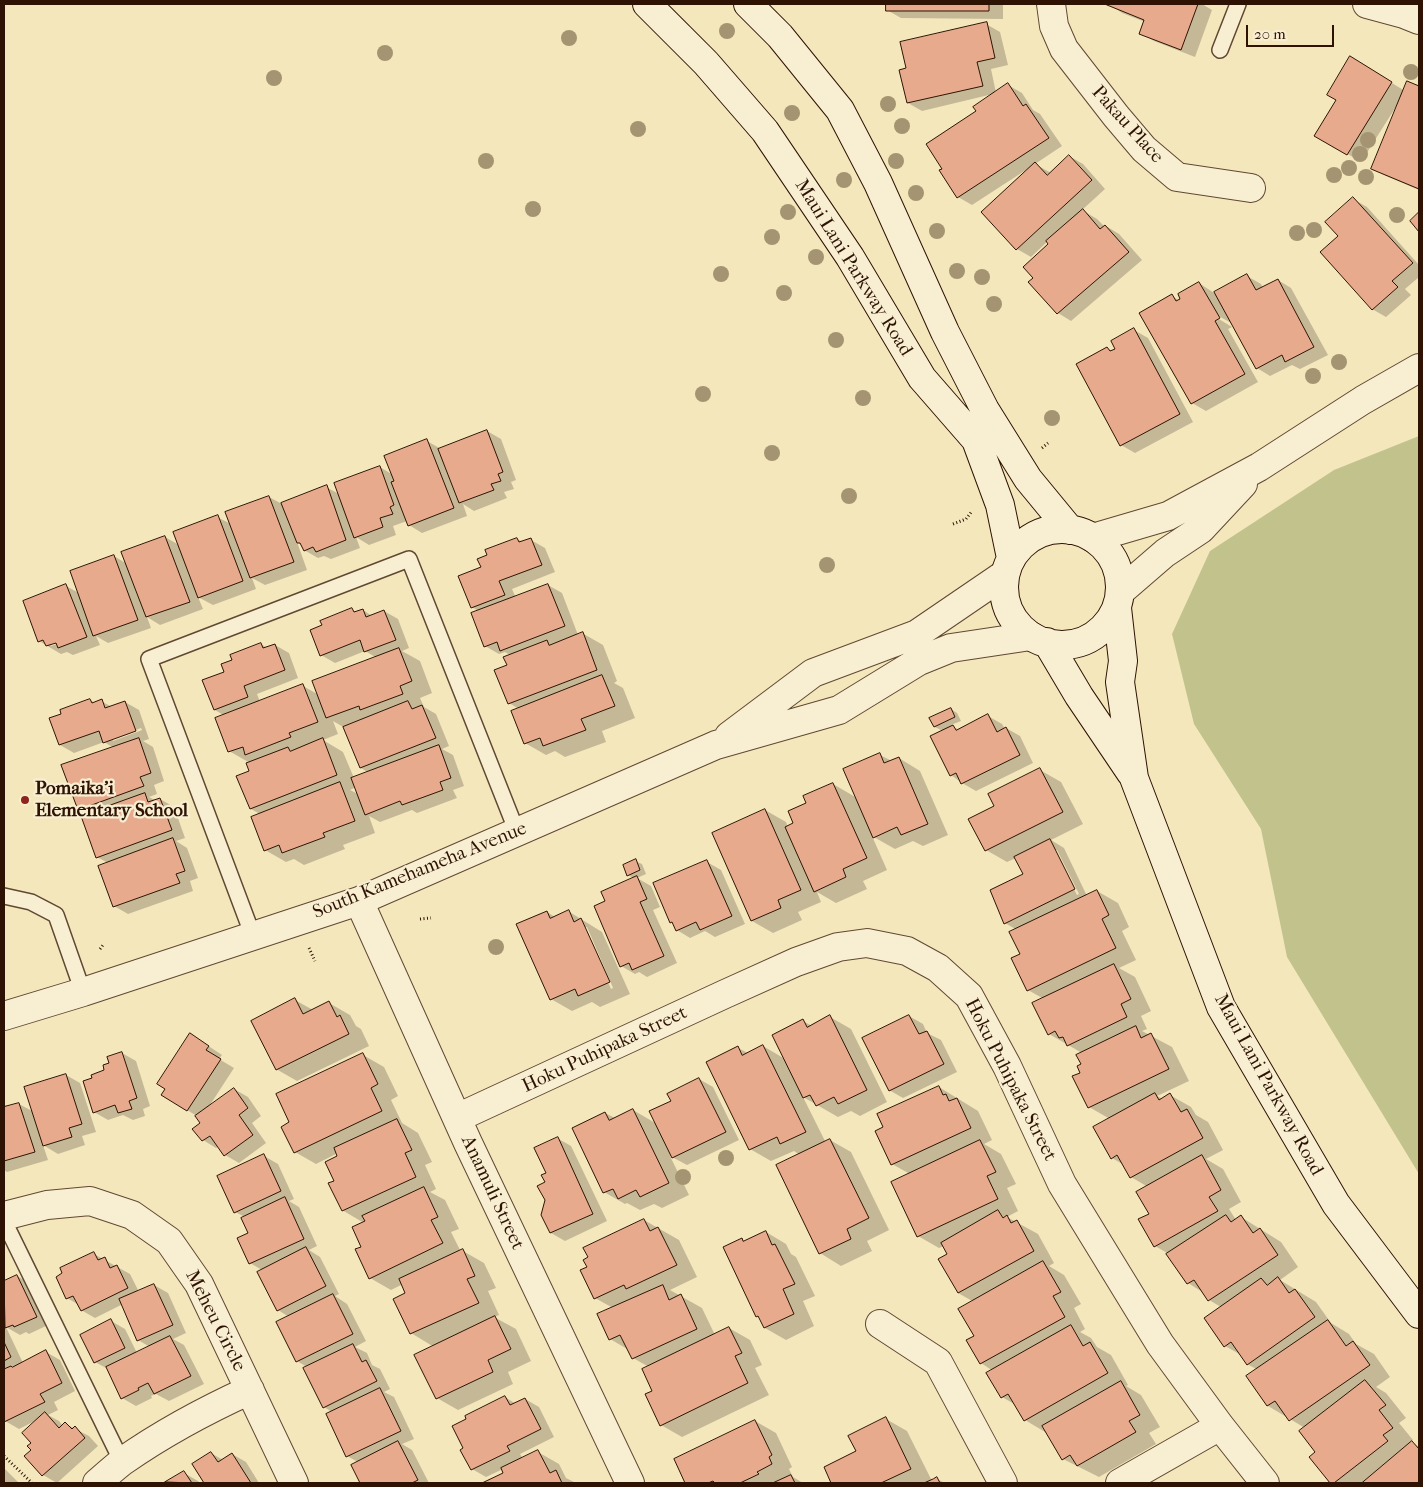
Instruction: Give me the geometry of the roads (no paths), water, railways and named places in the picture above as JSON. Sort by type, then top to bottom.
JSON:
[{"type":"street","name":"Maui Lani Parkway Road","points":[[647,4],[706,63],[765,132],[850,257],[922,378],[976,440],[1000,505],[1008,566]]},
{"type":"street","points":[[748,4],[780,36],[840,110],[878,183],[945,332],[985,410],[1028,479],[1082,534],[1104,547],[1113,559],[1119,575],[1119,599]]},
{"type":"street","name":"Pakau Place","points":[[1051,4],[1054,26],[1064,49],[1144,149],[1177,177],[1251,188]]},
{"type":"street","points":[[1367,4],[1419,20]]},
{"type":"street","points":[[1259,467],[1201,529],[1165,553],[1119,599],[1109,622],[1096,633],[1081,641],[1064,644],[1039,639],[1017,624],[1009,609],[1004,592],[1008,566],[1023,544],[1037,535],[1051,530],[1082,534],[1168,516],[1259,467],[1363,400],[1419,368]]},
{"type":"street","name":"South Kamehameha Avenue","points":[[716,745],[813,673],[918,634],[1008,566]]},
{"type":"street","name":"Maui Lani Parkway Road","points":[[1119,599],[1123,661],[1120,682],[1134,778],[1221,1007],[1336,1204],[1419,1314]]},
{"type":"street","name":"Maui Lani Parkway Road","points":[[1039,639],[1134,778]]},
{"type":"street","name":"South Kamehameha Avenue","points":[[4,1016],[83,992],[359,901],[716,745],[839,710],[919,660],[951,648],[1039,639]]},
{"type":"street","name":"Anamuli Street","points":[[359,901],[457,1118],[630,1483]]},
{"type":"street","name":"Hoku Puhipaka Street","points":[[457,1118],[796,962],[838,947],[868,943],[907,951],[938,968],[969,996],[1007,1066],[1062,1184],[1160,1344],[1220,1426],[1265,1483]]},
{"type":"street","name":"Meheu Circle","points":[[4,1216],[47,1205],[90,1201],[132,1215],[169,1241],[194,1277],[294,1483]]},
{"type":"street","points":[[880,1324],[938,1362],[1003,1483]]},
{"type":"street","points":[[97,1483],[122,1462],[211,1408],[250,1390]]},
{"type":"street","points":[[1120,1483],[1220,1426]]},
{"type":"lane","points":[[1220,50],[1238,4]]},
{"type":"lane","points":[[253,936],[149,659],[408,559],[517,832]]},
{"type":"lane","points":[[4,896],[31,902],[56,915],[83,992]]},
{"type":"lane","points":[[4,1221],[122,1462]]},
{"type":"place","name":"Pomaika'i Elementary School","points":[[25,800]]}]
